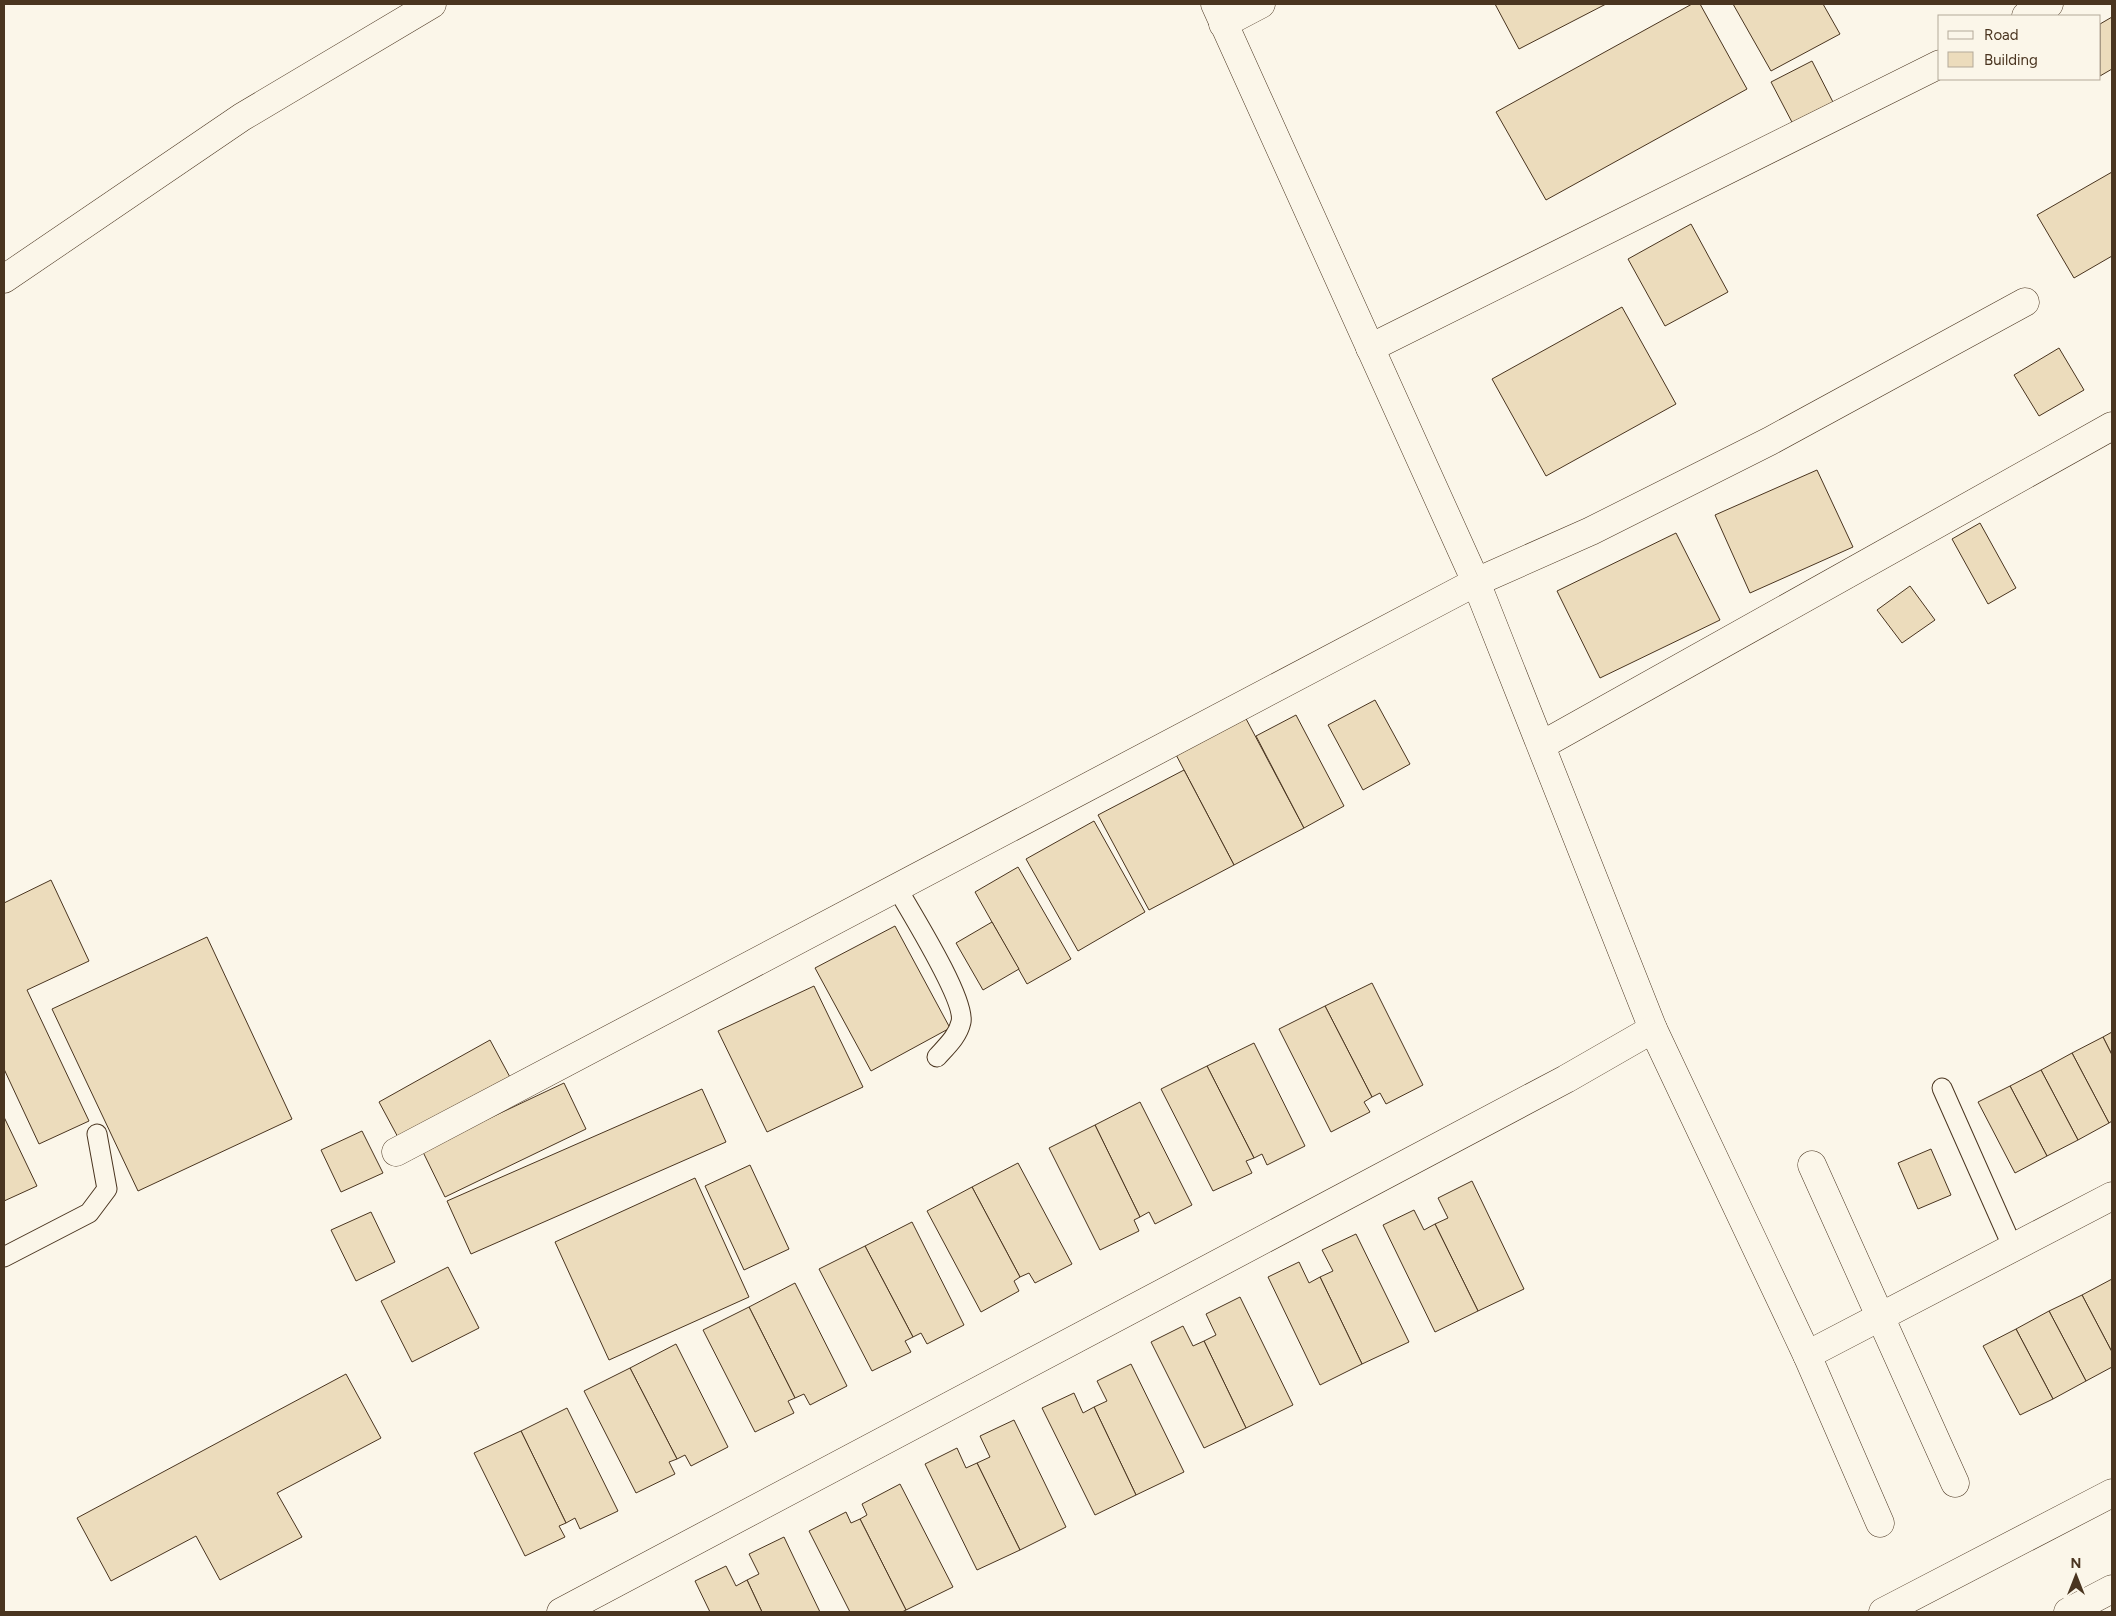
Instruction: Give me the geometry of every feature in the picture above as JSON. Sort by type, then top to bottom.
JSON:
[{"type":"street","points":[[4,279],[242,117],[432,4]]},
{"type":"street","points":[[1261,4],[1219,14],[1476,582],[1653,1029],[1807,1355],[1880,1523]]},
{"type":"street","points":[[2028,15],[2049,4]]},
{"type":"street","points":[[1370,348],[1938,65]]},
{"type":"street","points":[[396,1152],[1476,582],[1591,531],[1761,445],[2025,302]]},
{"type":"street","points":[[1542,745],[2112,426]]},
{"type":"street","points":[[561,1612],[1566,1079],[1653,1029]]},
{"type":"street","points":[[1812,1164],[1955,1483]]},
{"type":"street","points":[[1807,1355],[2112,1196]]},
{"type":"street","points":[[1883,1612],[2112,1493]]},
{"type":"street","points":[[2068,1612],[2112,1589]]},
{"type":"lane","points":[[897,888],[954,992],[962,1020],[954,1038],[938,1057]]},
{"type":"lane","points":[[1942,1088],[2013,1248]]},
{"type":"lane","points":[[4,1257],[89,1213],[108,1189],[97,1134]]},
{"type":"building","points":[[1495,4],[1606,4],[1519,49]]},
{"type":"building","points":[[1692,4],[1700,4],[1747,89],[1546,200],[1496,112]]},
{"type":"building","points":[[1733,4],[1823,4],[1840,34],[1771,71]]},
{"type":"building","points":[[2112,17],[2112,69],[2101,75],[2101,23]]},
{"type":"building","points":[[1812,61],[1835,106],[1794,126],[1771,82]]},
{"type":"building","points":[[2112,172],[2112,256],[2074,278],[2037,215]]},
{"type":"building","points":[[1691,224],[1728,292],[1665,326],[1628,259]]},
{"type":"building","points":[[1622,307],[1676,404],[1546,476],[1492,379]]},
{"type":"building","points":[[2059,348],[2084,390],[2039,416],[2014,375]]},
{"type":"building","points":[[1817,470],[1853,547],[1750,593],[1715,515]]},
{"type":"building","points":[[1980,523],[2016,588],[1988,604],[1952,539]]},
{"type":"building","points":[[1676,533],[1720,620],[1600,678],[1557,591]]},
{"type":"building","points":[[1910,586],[1935,620],[1902,643],[1877,610]]},
{"type":"building","points":[[1375,700],[1410,764],[1363,790],[1328,725]]},
{"type":"building","points":[[1243,713],[1304,828],[1234,865],[1173,749]]},
{"type":"building","points":[[1296,715],[1344,806],[1304,828],[1256,736]]},
{"type":"building","points":[[1184,770],[1234,865],[1149,910],[1098,815]]},
{"type":"building","points":[[1094,821],[1145,912],[1078,951],[1026,859]]},
{"type":"building","points":[[1018,867],[1071,959],[1027,984],[975,892]]},
{"type":"building","points":[[51,880],[89,961],[27,990],[89,1121],[39,1144],[4,1069],[4,903]]},
{"type":"building","points":[[992,922],[1019,969],[983,990],[956,943]]},
{"type":"building","points":[[895,926],[950,1028],[871,1071],[815,968]]},
{"type":"building","points":[[207,937],[292,1119],[138,1191],[52,1009]]},
{"type":"building","points":[[1372,983],[1423,1085],[1386,1104],[1380,1093],[1372,1097],[1325,1006]]},
{"type":"building","points":[[814,986],[863,1087],[767,1132],[718,1031]]},
{"type":"building","points":[[1325,1006],[1372,1097],[1364,1102],[1370,1112],[1331,1132],[1279,1029]]},
{"type":"building","points":[[2112,1032],[2112,1055],[2103,1037]]},
{"type":"building","points":[[2103,1037],[2112,1055],[2112,1121],[2109,1123],[2072,1053]]},
{"type":"building","points":[[490,1040],[511,1079],[400,1141],[379,1102]]},
{"type":"building","points":[[1254,1043],[1305,1146],[1267,1165],[1262,1154],[1254,1158],[1207,1066]]},
{"type":"building","points":[[2072,1053],[2109,1123],[2078,1140],[2041,1070]]},
{"type":"building","points":[[1207,1066],[1254,1158],[1246,1161],[1252,1173],[1213,1191],[1161,1089]]},
{"type":"building","points":[[2041,1070],[2078,1140],[2047,1156],[2010,1086]]},
{"type":"building","points":[[564,1083],[586,1129],[445,1197],[422,1150]]},
{"type":"building","points":[[2010,1086],[2047,1156],[2015,1173],[1978,1102]]},
{"type":"building","points":[[702,1089],[726,1142],[471,1254],[447,1201]]},
{"type":"building","points":[[1140,1102],[1192,1205],[1155,1224],[1149,1212],[1140,1217],[1095,1125]]},
{"type":"building","points":[[4,1117],[37,1186],[4,1201]]},
{"type":"building","points":[[1095,1125],[1140,1217],[1134,1220],[1139,1231],[1100,1250],[1049,1148]]},
{"type":"building","points":[[362,1131],[383,1173],[341,1192],[321,1150]]},
{"type":"building","points":[[1931,1149],[1951,1195],[1918,1209],[1898,1163]]},
{"type":"building","points":[[1018,1163],[1072,1264],[1035,1283],[1029,1273],[1020,1277],[972,1187]]},
{"type":"building","points":[[750,1165],[789,1249],[744,1270],[705,1186]]},
{"type":"building","points":[[695,1178],[749,1297],[609,1360],[555,1242]]},
{"type":"building","points":[[1472,1181],[1524,1289],[1478,1311],[1435,1224],[1448,1218],[1438,1198]]},
{"type":"building","points":[[972,1187],[1020,1277],[1014,1281],[1019,1291],[981,1312],[927,1211]]},
{"type":"building","points":[[1414,1210],[1424,1230],[1435,1224],[1478,1311],[1435,1332],[1383,1225]]},
{"type":"building","points":[[371,1212],[395,1262],[356,1281],[331,1230]]},
{"type":"building","points":[[912,1222],[964,1325],[927,1344],[921,1333],[913,1337],[865,1246]]},
{"type":"building","points":[[1356,1234],[1409,1342],[1362,1364],[1320,1277],[1333,1271],[1322,1250]]},
{"type":"building","points":[[865,1246],[913,1337],[905,1341],[911,1352],[872,1371],[819,1269]]},
{"type":"building","points":[[1299,1262],[1309,1283],[1320,1277],[1362,1364],[1320,1385],[1268,1277]]},
{"type":"building","points":[[448,1267],[479,1328],[412,1362],[381,1301]]},
{"type":"building","points":[[2112,1279],[2112,1352],[2082,1295]]},
{"type":"building","points":[[795,1283],[847,1386],[810,1405],[804,1394],[795,1398],[749,1307]]},
{"type":"building","points":[[2082,1295],[2112,1352],[2112,1367],[2086,1381],[2049,1311]]},
{"type":"building","points":[[1240,1297],[1293,1405],[1246,1428],[1204,1341],[1216,1335],[1206,1314]]},
{"type":"building","points":[[749,1307],[795,1398],[788,1401],[794,1413],[755,1432],[703,1330]]},
{"type":"building","points":[[2049,1311],[2086,1381],[2053,1399],[2016,1329]]},
{"type":"building","points":[[1183,1326],[1193,1346],[1204,1341],[1246,1428],[1204,1448],[1151,1342]]},
{"type":"building","points":[[2016,1329],[2053,1399],[2020,1415],[1983,1346]]},
{"type":"building","points":[[676,1344],[728,1447],[691,1466],[685,1455],[677,1459],[630,1368]]},
{"type":"building","points":[[1131,1364],[1184,1472],[1136,1495],[1094,1407],[1107,1401],[1097,1381]]},
{"type":"building","points":[[630,1368],[677,1459],[669,1462],[675,1474],[636,1493],[584,1391]]},
{"type":"building","points":[[346,1374],[381,1438],[277,1493],[302,1537],[220,1580],[196,1536],[111,1581],[77,1518]]},
{"type":"building","points":[[1074,1393],[1083,1413],[1094,1407],[1136,1495],[1095,1515],[1042,1408]]},
{"type":"building","points":[[567,1408],[618,1511],[580,1529],[575,1518],[566,1523],[521,1431]]},
{"type":"building","points":[[1014,1420],[1066,1527],[1020,1550],[977,1463],[990,1457],[980,1436]]},
{"type":"building","points":[[521,1431],[566,1523],[559,1526],[565,1537],[525,1556],[474,1453]]},
{"type":"building","points":[[957,1448],[966,1468],[977,1463],[1020,1550],[977,1570],[925,1464]]},
{"type":"building","points":[[900,1484],[953,1587],[906,1610],[860,1519],[867,1515],[862,1504]]},
{"type":"building","points":[[846,1512],[851,1523],[860,1519],[906,1610],[902,1612],[850,1612],[809,1531]]},
{"type":"building","points":[[784,1537],[820,1612],[762,1612],[747,1580],[759,1574],[749,1554]]},
{"type":"building","points":[[726,1566],[736,1586],[747,1580],[762,1612],[710,1612],[695,1581]]}]
